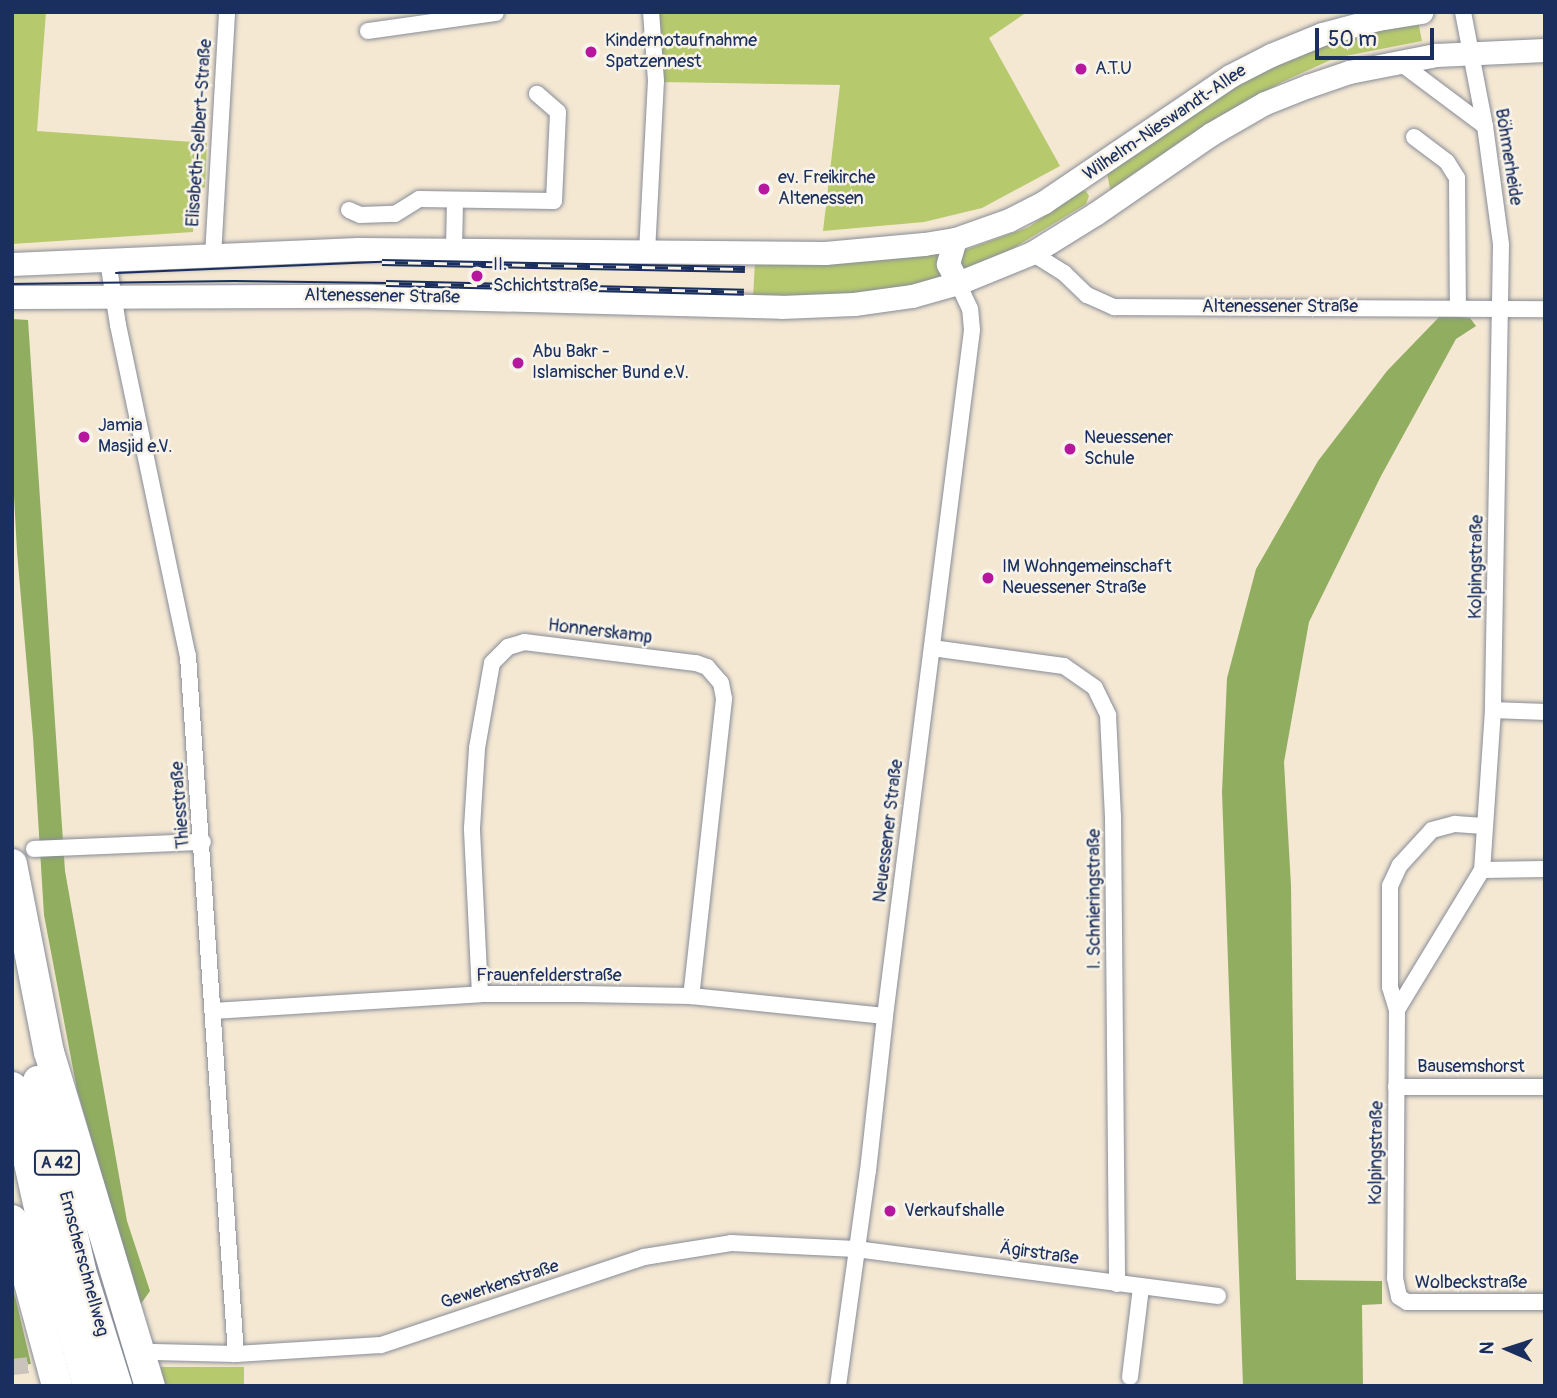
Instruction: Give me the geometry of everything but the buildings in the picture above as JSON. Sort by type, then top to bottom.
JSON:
[{"type":"highway","points":[[23,856],[50,1052],[150,1386]]},
{"type":"highway","name":"Emscherschnellweg","points":[[12,936],[31,1049],[75,1245],[117,1386]]},
{"type":"highway","name":"Emscherschnellweg","points":[[12,1087],[40,1212],[88,1386]]},
{"type":"highway","points":[[12,1220],[54,1379]]},
{"type":"main road","name":"Wilhelm-Nieswandt-Allee","points":[[956,239],[1009,220],[1087,175],[1212,88],[1271,55],[1322,34],[1378,19],[1420,12]]},
{"type":"main road","name":"Wilhelm-Nieswandt-Allee","points":[[958,283],[1032,253],[1095,214],[1211,134],[1265,103],[1349,72],[1398,61],[1472,53],[1545,50]]},
{"type":"main road","points":[[1087,175],[1095,191],[1095,214]]},
{"type":"main road","points":[[12,264],[358,248],[825,253],[911,246],[956,239],[948,264],[958,283]]},
{"type":"main road","name":"Altenessener Straße","points":[[12,297],[548,299],[793,307],[884,300],[958,283]]},
{"type":"street","name":"Elisabeth-Selbert-Straße","points":[[213,256],[227,12]]},
{"type":"street","points":[[647,252],[656,81],[651,12]]},
{"type":"street","name":"Böhmerheide","points":[[1463,12],[1485,126],[1501,245],[1501,308]]},
{"type":"street","points":[[368,31],[443,16],[496,13]]},
{"type":"street","points":[[1398,61],[1485,126]]},
{"type":"street","points":[[349,210],[360,215],[395,215],[419,199],[554,201],[558,112],[537,93]]},
{"type":"street","points":[[1414,137],[1447,162],[1457,178],[1458,308]]},
{"type":"street","points":[[454,200],[454,249]]},
{"type":"street","name":"Altenessener Straße","points":[[1032,253],[1064,273],[1087,295],[1114,307],[1545,309]]},
{"type":"street","name":"Thiesstraße","points":[[108,261],[188,656],[203,842],[236,1354]]},
{"type":"street","name":"Neuessener Straße","points":[[838,1386],[972,330],[970,310],[958,283]]},
{"type":"street","name":"Kolpingstraße","points":[[1397,1010],[1482,870],[1493,710],[1501,308]]},
{"type":"street","name":"Honnerskamp","points":[[480,994],[472,828],[477,748],[492,663],[508,647],[524,642],[700,663],[721,683],[724,699],[691,996]]},
{"type":"street","name":"I. Schnieringstraße","points":[[932,648],[1064,666],[1095,688],[1108,715],[1113,816],[1116,1284]]},
{"type":"street","points":[[1493,710],[1545,712]]},
{"type":"street","name":"Kolpingstraße","points":[[1399,1297],[1395,1278],[1397,1010],[1390,987],[1390,886],[1400,865],[1432,830],[1455,824],[1484,826]]},
{"type":"street","points":[[23,856],[203,842]]},
{"type":"street","points":[[1482,870],[1545,869]]},
{"type":"street","name":"Frauenfelderstraße","points":[[214,1011],[480,994],[691,996],[885,1016]]},
{"type":"street","name":"Bausemshorst","points":[[1396,1087],[1545,1087]]},
{"type":"street","name":"Gewerkenstraße","points":[[154,1352],[236,1354],[381,1345],[656,1255],[731,1243],[789,1243],[856,1249]]},
{"type":"street","name":"Ägirstraße","points":[[856,1249],[1218,1296]]},
{"type":"street","points":[[1130,1377],[1141,1287]]},
{"type":"street","name":"Wolbeckstraße","points":[[1399,1297],[1407,1302],[1545,1302]]},
{"type":"green space","points":[[12,12],[46,12],[37,131],[207,143],[205,187],[195,192],[193,232],[12,244]]},
{"type":"green space","points":[[659,12],[1027,12],[989,38],[1060,166],[982,208],[924,222],[823,231],[840,85],[661,82]]},
{"type":"green space","points":[[1418,21],[1422,41],[1335,58],[1282,82],[1207,126],[1111,194],[1107,173],[1233,85],[1318,44]]},
{"type":"green space","points":[[1086,191],[1089,196],[1086,204],[997,258],[968,271],[960,269],[960,252],[1029,227],[1078,192]]},
{"type":"green space","points":[[937,250],[938,266],[943,278],[906,288],[853,296],[753,298],[755,262]]},
{"type":"green space","points":[[1441,315],[1470,318],[1476,326],[1456,339],[1381,476],[1309,622],[1284,762],[1291,886],[1296,1280],[1382,1281],[1382,1304],[1362,1305],[1363,1386],[1243,1386],[1222,792],[1227,678],[1256,569],[1318,461],[1387,371]]},
{"type":"green space","points":[[12,319],[28,320],[65,871],[127,1221],[150,1291],[140,1305],[77,1090],[44,915],[33,737],[17,552],[12,458]]},
{"type":"green space","points":[[12,1286],[16,1300],[31,1364],[12,1366]]},
{"type":"green space","points":[[161,1367],[244,1367],[244,1386],[161,1386]]},
{"type":"tunnel","points":[[12,1367],[58,1362]]},
{"type":"tram line","points":[[116,273],[382,262]]},
{"type":"tram line","points":[[12,284],[234,281],[386,283]]},
{"type":"railway","points":[[382,262],[745,269]]},
{"type":"railway","points":[[386,283],[744,292]]},
{"type":"place","name":"Kindernotaufnahme Spatzennest","points":[[591,52]]},
{"type":"place","name":"A.T.U","points":[[1081,69]]},
{"type":"place","name":"ev. Freikirche Altenessen","points":[[764,189]]},
{"type":"place","name":"II. Schichtstraße","points":[[477,276]]},
{"type":"place","name":"Abu Bakr - Islamischer Bund e.V.","points":[[518,363]]},
{"type":"place","name":"Jamia Masjid e.V.","points":[[84,437]]},
{"type":"place","name":"Neuessener Schule","points":[[1070,449]]},
{"type":"place","name":"IM Wohngemeinschaft Neuessener Straße","points":[[988,578]]},
{"type":"place","name":"Verkaufshalle","points":[[890,1211]]}]
